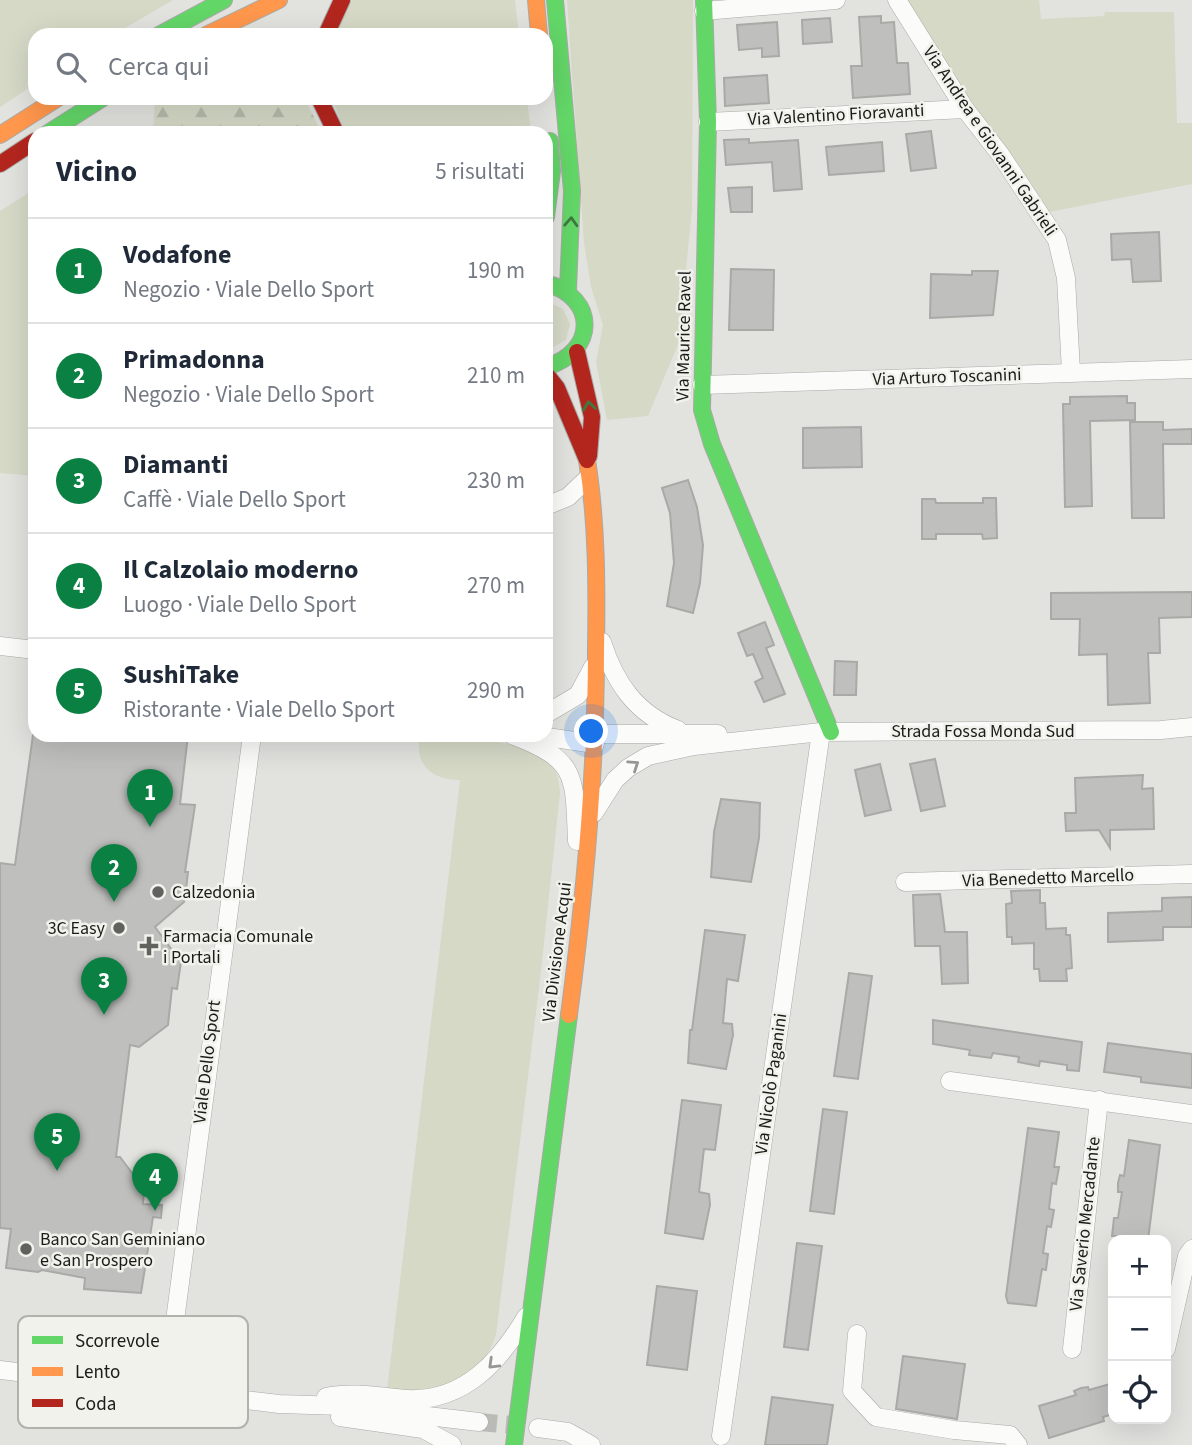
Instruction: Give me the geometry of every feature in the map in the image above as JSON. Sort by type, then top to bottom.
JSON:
[{"type":"main road","points":[[172,28],[224,0]]},
{"type":"main road","points":[[221,28],[279,0]]},
{"type":"main road","points":[[329,28],[342,0]]},
{"type":"main road","points":[[536,0],[538,28]]},
{"type":"main road","points":[[555,0],[572,191],[568,290]]},
{"type":"main road","name":"Via Maurice Ravel","points":[[704,5],[708,122],[702,410],[706,429],[826,732]]},
{"type":"main road","points":[[0,135],[47,105]]},
{"type":"main road","points":[[59,126],[92,105]]},
{"type":"main road","points":[[325,105],[333,126]]},
{"type":"main road","points":[[0,164],[28,146]]},
{"type":"main road","points":[[553,285],[568,290],[577,299],[586,318],[585,338],[577,352],[567,361],[553,365]]},
{"type":"main road","name":"Via Divisione Acqui","points":[[577,352],[591,421],[593,445],[587,469]]},
{"type":"main road","name":"Via Divisione Acqui","points":[[514,1445],[583,909],[592,817],[595,739],[595,523],[587,469],[553,383]]},
{"type":"street","points":[[704,5],[836,0]]},
{"type":"street","name":"Via Andrea e Giovanni Gabrieli","points":[[897,0],[965,108],[1000,154],[1058,240],[1066,278],[1070,372]]},
{"type":"street","name":"Via Valentino Fioravanti","points":[[708,122],[965,108]]},
{"type":"street","name":"Via Arturo Toscanini","points":[[702,385],[1192,369]]},
{"type":"street","points":[[553,504],[587,469]]},
{"type":"street","points":[[553,505],[577,509],[595,523]]},
{"type":"street","points":[[596,616],[609,663],[622,690],[650,716],[685,733]]},
{"type":"street","points":[[0,646],[28,649]]},
{"type":"street","points":[[553,710],[578,695],[591,675],[597,654]]},
{"type":"street","name":"Strada Fossa Monda Sud","points":[[595,739],[685,733],[773,735],[826,732],[1161,730],[1192,727]]},
{"type":"street","name":"Via Nicolò Paganini","points":[[721,1436],[826,732]]},
{"type":"street","name":"Strada Fossa Monda Sud","points":[[592,817],[615,780],[648,756],[694,746],[773,735]]},
{"type":"street","points":[[553,736],[595,739]]},
{"type":"street","name":"Viale Dello Sport","points":[[176,1316],[251,742]]},
{"type":"street","points":[[530,742],[555,756],[573,780],[583,909]]},
{"type":"street","name":"Via Benedetto Marcello","points":[[905,882],[1192,874]]},
{"type":"street","points":[[950,1081],[1192,1114]]},
{"type":"street","name":"Via Saverio Mercadante","points":[[1072,1349],[1099,1100]]},
{"type":"street","points":[[1171,1327],[1187,1256],[1192,1249]]},
{"type":"street","points":[[298,1404],[349,1394],[411,1399],[457,1389],[500,1358],[531,1308]]},
{"type":"street","points":[[857,1334],[852,1391],[876,1417],[1010,1435],[1018,1445]]},
{"type":"street","points":[[0,1370],[18,1372]]},
{"type":"street","points":[[248,1400],[423,1429],[452,1445]]},
{"type":"street","points":[[279,1404],[342,1406],[479,1422]]},
{"type":"street","points":[[518,1413],[520,1445]]},
{"type":"street","points":[[538,1428],[568,1432],[591,1445]]},
{"type":"green space","points":[[0,0],[173,0],[125,28],[28,28],[28,89],[0,107]]},
{"type":"green space","points":[[352,0],[515,0],[518,28],[337,28]]},
{"type":"green space","points":[[567,0],[693,0],[692,209],[679,342],[648,416],[607,420],[596,362],[603,325],[591,287],[584,243]]},
{"type":"green space","points":[[905,0],[1039,0],[1041,19],[1104,16],[1105,12],[1174,12],[1177,123],[1192,123],[1192,184],[1049,212],[972,103]]},
{"type":"green space","points":[[155,105],[308,105],[318,126],[153,126]]},
{"type":"green space","points":[[335,105],[528,105],[530,126],[342,126]]},
{"type":"green space","points":[[28,193],[28,475],[0,473],[0,211]]},
{"type":"green space","points":[[553,304],[563,309],[570,324],[566,340],[553,347]]},
{"type":"green space","points":[[419,742],[499,742],[523,748],[547,759],[558,779],[560,793],[496,1335],[478,1366],[466,1376],[438,1387],[404,1391],[387,1390],[460,780],[433,774],[423,763]]},
{"type":"building","points":[[881,16],[881,23],[894,22],[897,63],[908,63],[910,94],[853,98],[851,66],[862,66],[859,17]]},
{"type":"building","points":[[830,18],[832,42],[803,44],[802,20]]},
{"type":"building","points":[[777,22],[779,56],[762,57],[762,48],[739,50],[737,25]]},
{"type":"building","points":[[767,75],[769,103],[725,106],[724,78]]},
{"type":"building","points":[[931,131],[936,168],[911,171],[906,134]]},
{"type":"building","points":[[749,139],[749,143],[798,140],[802,189],[774,191],[772,162],[726,165],[724,140]]},
{"type":"building","points":[[882,142],[884,171],[829,175],[826,147]]},
{"type":"building","points":[[752,187],[752,212],[731,212],[728,188]]},
{"type":"building","points":[[1159,232],[1161,281],[1133,282],[1131,259],[1112,260],[1111,234]]},
{"type":"building","points":[[731,269],[774,270],[773,330],[729,330]]},
{"type":"building","points":[[972,271],[998,271],[993,315],[930,318],[931,274],[972,275]]},
{"type":"building","points":[[1127,396],[1127,403],[1135,403],[1135,420],[1090,421],[1092,506],[1065,507],[1063,404],[1070,404],[1070,397]]},
{"type":"building","points":[[1130,422],[1163,422],[1163,430],[1192,429],[1192,444],[1163,444],[1164,518],[1132,518]]},
{"type":"building","points":[[861,427],[862,467],[803,468],[803,428]]},
{"type":"building","points":[[688,480],[697,507],[703,545],[700,583],[693,613],[667,606],[674,563],[670,513],[662,488]]},
{"type":"building","points":[[983,498],[996,498],[997,538],[983,539],[982,534],[936,534],[936,539],[922,539],[922,499],[935,499],[936,503],[983,503]]},
{"type":"building","points":[[1192,592],[1192,617],[1159,618],[1160,653],[1148,653],[1150,703],[1108,705],[1107,654],[1079,655],[1080,619],[1051,619],[1051,593]]},
{"type":"building","points":[[765,622],[774,645],[766,648],[785,694],[764,702],[755,682],[763,678],[753,654],[747,656],[738,633]]},
{"type":"building","points":[[835,661],[857,662],[856,695],[834,695]]},
{"type":"building","points":[[32,742],[187,742],[180,804],[195,805],[185,872],[188,872],[185,898],[184,902],[155,927],[181,962],[177,989],[172,988],[168,1025],[139,1047],[130,1045],[116,1157],[120,1157],[144,1189],[143,1204],[162,1205],[161,1218],[153,1217],[141,1293],[84,1289],[85,1278],[42,1270],[38,1272],[6,1268],[11,1229],[0,1228],[0,863],[15,865]]},
{"type":"building","points":[[935,759],[945,806],[921,811],[910,764]]},
{"type":"building","points":[[880,764],[891,810],[865,816],[855,770]]},
{"type":"building","points":[[1143,775],[1142,789],[1153,788],[1154,829],[1110,830],[1110,848],[1099,830],[1066,831],[1065,813],[1076,813],[1075,778]]},
{"type":"building","points":[[721,799],[760,803],[759,838],[751,882],[711,877],[714,832]]},
{"type":"building","points":[[1040,890],[1040,903],[1045,903],[1046,929],[1066,928],[1066,935],[1070,935],[1072,968],[1066,969],[1067,981],[1040,981],[1039,969],[1034,969],[1034,943],[1012,944],[1012,937],[1007,937],[1006,904],[1012,903],[1011,891]]},
{"type":"building","points":[[940,894],[945,932],[967,932],[968,983],[942,984],[940,946],[915,946],[913,895]]},
{"type":"building","points":[[1192,897],[1192,927],[1163,927],[1163,940],[1108,942],[1108,913],[1162,911],[1162,898]]},
{"type":"building","points":[[705,930],[745,935],[738,981],[727,979],[723,1023],[732,1024],[733,1035],[726,1069],[688,1063],[690,1030]]},
{"type":"building","points":[[849,973],[872,976],[858,1079],[834,1076]]},
{"type":"building","points":[[933,1020],[1082,1042],[1079,1071],[1067,1070],[1067,1065],[1040,1061],[1039,1066],[1018,1062],[1019,1057],[993,1053],[991,1058],[969,1055],[970,1050],[933,1044]]},
{"type":"building","points":[[1108,1043],[1192,1054],[1192,1088],[1141,1082],[1141,1077],[1104,1072]]},
{"type":"building","points":[[682,1100],[721,1105],[715,1150],[704,1149],[699,1192],[709,1194],[710,1205],[703,1239],[665,1233]]},
{"type":"building","points":[[823,1109],[847,1112],[834,1214],[810,1211]]},
{"type":"building","points":[[1028,1128],[1059,1132],[1054,1167],[1059,1167],[1056,1184],[1052,1183],[1049,1209],[1054,1210],[1051,1227],[1047,1226],[1043,1253],[1048,1254],[1046,1270],[1042,1269],[1036,1306],[1008,1303],[1006,1296]]},
{"type":"building","points":[[1129,1140],[1160,1145],[1149,1235],[1112,1235],[1122,1192],[1118,1192],[1118,1183],[1120,1175],[1124,1176]]},
{"type":"building","points":[[797,1243],[822,1246],[808,1350],[784,1347]]},
{"type":"building","points":[[657,1286],[697,1291],[687,1370],[647,1365]]},
{"type":"building","points":[[903,1356],[965,1364],[957,1419],[896,1409]]},
{"type":"building","points":[[1108,1384],[1108,1416],[1103,1417],[1104,1421],[1049,1438],[1039,1406],[1076,1395],[1074,1391],[1081,1388],[1088,1387],[1089,1390]]},
{"type":"building","points":[[772,1397],[833,1405],[827,1445],[765,1445]]},
{"type":"tunnel","points":[[479,1422],[524,1426]]},
{"type":"traffic: fast","points":[[172,28],[224,0]]},
{"type":"traffic: fast","points":[[555,0],[572,191],[568,290]]},
{"type":"traffic: fast","points":[[704,0],[708,122],[702,410],[712,444],[831,732]]},
{"type":"traffic: fast","points":[[59,126],[92,105]]},
{"type":"traffic: fast","points":[[553,286],[575,300],[585,325],[575,350],[553,364]]},
{"type":"traffic: fast","points":[[514,1445],[569,1015]]},
{"type":"traffic: slow","points":[[221,28],[279,0]]},
{"type":"traffic: slow","points":[[536,0],[538,28]]},
{"type":"traffic: slow","points":[[0,135],[47,105]]},
{"type":"traffic: slow","points":[[569,1015],[585,879],[594,742],[595,531],[587,460]]},
{"type":"traffic: jam","points":[[329,28],[342,0]]},
{"type":"traffic: jam","points":[[322,105],[333,126]]},
{"type":"traffic: jam","points":[[0,164],[28,146]]},
{"type":"traffic: jam","points":[[577,352],[592,417],[589,456]]},
{"type":"traffic: jam","points":[[553,383],[587,460]]},
{"type":"place","name":"Vodafone","points":[[150,827]]},
{"type":"place","name":"Calzedonia","points":[[158,892]]},
{"type":"place","name":"Primadonna","points":[[114,902]]},
{"type":"place","name":"3C Easy","points":[[119,928]]},
{"type":"place","name":"Farmacia Comunale i Portali","points":[[149,946]]},
{"type":"place","name":"Diamanti","points":[[104,1015]]},
{"type":"place","name":"SushiTake","points":[[57,1171]]},
{"type":"place","name":"Il Calzolaio moderno","points":[[155,1211]]},
{"type":"place","name":"Banco San Geminiano e San Prospero","points":[[26,1249]]}]
